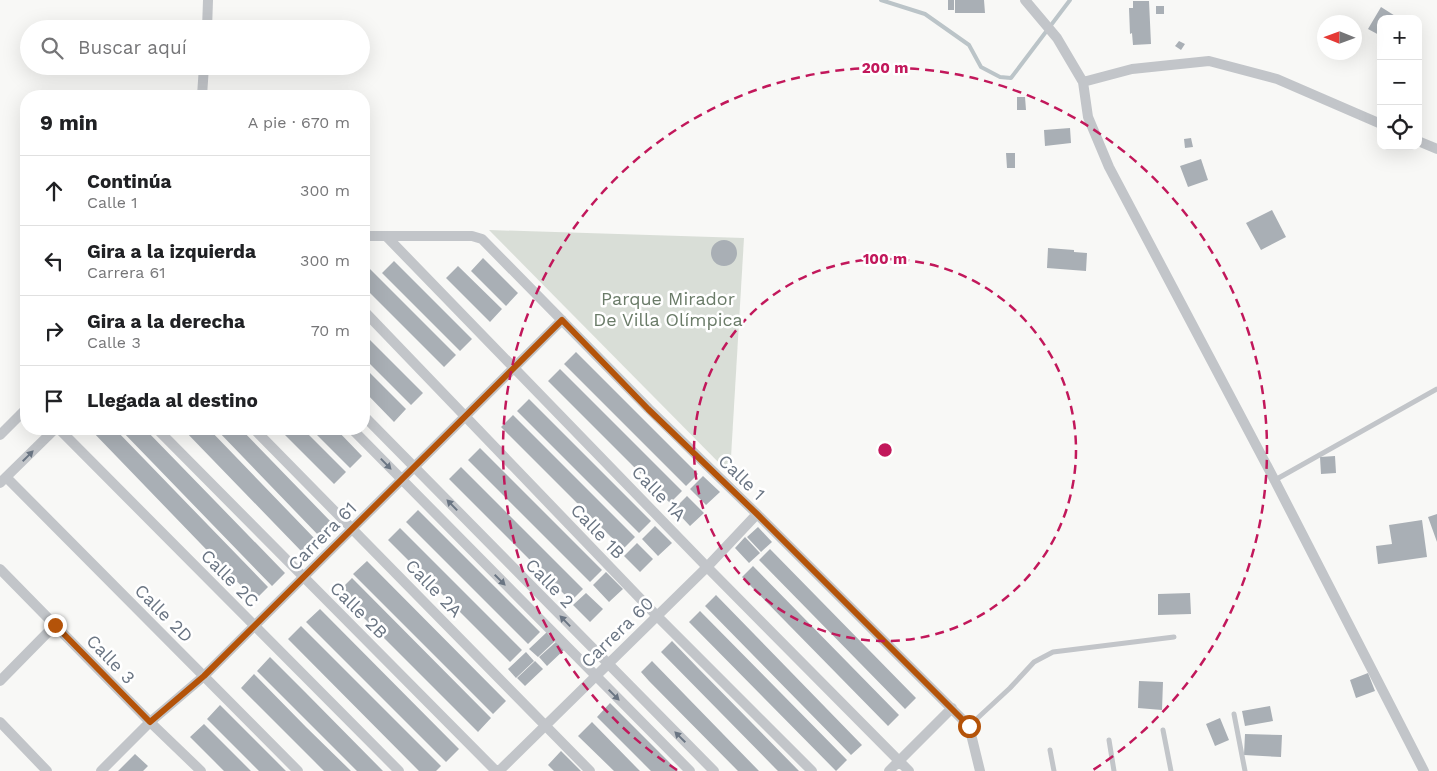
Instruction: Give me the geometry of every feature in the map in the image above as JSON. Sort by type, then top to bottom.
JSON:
[{"type":"street","points":[[207,20],[208,0]]},
{"type":"street","points":[[1025,0],[1057,38],[1083,82],[1088,118],[1109,167],[1275,481],[1424,771]]},
{"type":"street","points":[[1083,82],[1132,69],[1209,62],[1276,78],[1377,122]]},
{"type":"street","points":[[202,90],[203,75]]},
{"type":"street","points":[[1422,143],[1437,149]]},
{"type":"street","points":[[370,236],[387,236]]},
{"type":"street","name":"Calle 1","points":[[387,236],[472,236],[482,239],[648,409],[757,514],[969,726],[980,771]]},
{"type":"street","name":"Calle 1A","points":[[387,236],[707,567],[909,771]]},
{"type":"street","name":"Calle 1B","points":[[370,318],[656,616],[812,771]]},
{"type":"street","name":"Carrera 61","points":[[101,771],[150,722],[204,676],[562,320]]},
{"type":"street","points":[[0,435],[20,415]]},
{"type":"street","name":"Calle 2","points":[[370,422],[714,771]]},
{"type":"street","points":[[3,480],[49,435]]},
{"type":"street","name":"Calle 2C","points":[[65,435],[399,771]]},
{"type":"street","name":"Calle 2B","points":[[163,435],[497,771]]},
{"type":"street","name":"Calle 2A","points":[[260,435],[590,771]]},
{"type":"street","name":"Calle 2","points":[[358,435],[690,771]]},
{"type":"street","name":"Calle 2D","points":[[3,480],[204,676],[298,771]]},
{"type":"street","name":"Carrera 60","points":[[497,771],[707,567],[757,514]]},
{"type":"street","name":"Calle 3","points":[[2,575],[55,625],[200,771]]},
{"type":"street","points":[[0,681],[55,625]]},
{"type":"street","points":[[889,771],[952,708]]},
{"type":"street","points":[[0,722],[47,771]]},
{"type":"lane","points":[[1275,481],[1437,389]]},
{"type":"lane","points":[[969,726],[1010,688],[1034,662],[1053,652],[1174,637]]},
{"type":"lane","points":[[1234,714],[1245,771]]},
{"type":"lane","points":[[1163,730],[1171,771]]},
{"type":"lane","points":[[1109,740],[1114,771]]},
{"type":"lane","points":[[1050,750],[1054,771]]},
{"type":"green space","name":"Parque Mirador De Villa Olímpica","points":[[489,230],[744,238],[730,474]]},
{"type":"building","points":[[948,0],[954,0],[954,10],[948,10]]},
{"type":"building","points":[[955,0],[984,0],[985,13],[955,13]]},
{"type":"building","points":[[1133,1],[1149,1],[1151,44],[1133,45],[1132,33],[1130,34],[1129,8],[1133,8]]},
{"type":"building","points":[[1156,6],[1164,6],[1164,14],[1156,14]]},
{"type":"building","points":[[1381,7],[1394,15],[1377,15],[1377,34],[1368,29]]},
{"type":"building","points":[[1179,41],[1185,44],[1181,50],[1175,46]]},
{"type":"building","points":[[1017,97],[1025,97],[1026,110],[1017,110]]},
{"type":"building","points":[[1070,128],[1071,143],[1045,146],[1044,130]]},
{"type":"building","points":[[1191,138],[1193,147],[1185,148],[1184,139]]},
{"type":"building","points":[[1006,153],[1015,153],[1015,168],[1007,168]]},
{"type":"building","points":[[1201,159],[1208,180],[1188,187],[1180,166]]},
{"type":"building","points":[[1272,210],[1286,237],[1261,250],[1246,223]]},
{"type":"building","points":[[724,240],[733,244],[737,253],[733,262],[724,266],[715,262],[711,253],[715,244]]},
{"type":"building","points":[[1048,248],[1087,253],[1086,271],[1047,268]]},
{"type":"building","points":[[483,258],[518,293],[506,306],[471,271]]},
{"type":"building","points":[[394,261],[472,339],[460,351],[382,273]]},
{"type":"building","points":[[458,266],[502,309],[490,322],[446,278]]},
{"type":"building","points":[[370,269],[456,355],[444,367],[370,293]]},
{"type":"building","points":[[370,340],[423,393],[411,405],[370,364]]},
{"type":"building","points":[[576,352],[698,474],[686,486],[564,364]]},
{"type":"building","points":[[560,369],[682,491],[670,503],[548,381]]},
{"type":"building","points":[[370,373],[406,409],[394,422],[370,397]]},
{"type":"building","points":[[529,399],[651,521],[639,533],[517,411]]},
{"type":"building","points":[[513,415],[635,537],[623,549],[501,427]]},
{"type":"building","points":[[96,435],[121,435],[268,587],[255,600]]},
{"type":"building","points":[[126,435],[151,435],[285,573],[272,586]]},
{"type":"building","points":[[189,435],[215,435],[316,540],[303,553]]},
{"type":"building","points":[[222,435],[247,435],[334,525],[321,538]]},
{"type":"building","points":[[285,435],[309,435],[346,472],[334,484]]},
{"type":"building","points":[[317,435],[342,435],[362,456],[350,468]]},
{"type":"building","points":[[480,448],[602,570],[590,582],[468,460]]},
{"type":"building","points":[[1335,456],[1336,473],[1321,474],[1320,457]]},
{"type":"building","points":[[461,467],[583,589],[571,601],[449,479]]},
{"type":"building","points":[[703,476],[720,492],[706,505],[690,489]]},
{"type":"building","points":[[687,496],[704,513],[690,526],[674,509]]},
{"type":"building","points":[[418,510],[540,632],[528,644],[406,522]]},
{"type":"building","points":[[1437,514],[1437,542],[1428,517]]},
{"type":"building","points":[[1422,520],[1427,557],[1378,564],[1376,546],[1392,544],[1389,525]]},
{"type":"building","points":[[655,526],[672,543],[658,556],[642,539]]},
{"type":"building","points":[[758,527],[772,542],[761,552],[747,537]]},
{"type":"building","points":[[400,528],[522,650],[510,662],[388,540]]},
{"type":"building","points":[[745,537],[760,553],[749,563],[735,548]]},
{"type":"building","points":[[637,543],[653,559],[640,572],[624,556]]},
{"type":"building","points":[[770,549],[916,698],[905,709],[759,560]]},
{"type":"building","points":[[367,561],[506,701],[493,714],[353,574]]},
{"type":"building","points":[[753,566],[899,715],[888,726],[742,577]]},
{"type":"building","points":[[606,572],[623,589],[609,602],[593,585]]},
{"type":"building","points":[[352,578],[491,718],[478,732],[338,592]]},
{"type":"building","points":[[586,593],[603,609],[590,622],[573,605]]},
{"type":"building","points":[[1190,593],[1191,614],[1158,615],[1158,594]]},
{"type":"building","points":[[716,595],[862,745],[851,755],[705,606]]},
{"type":"building","points":[[320,609],[459,749],[446,762],[306,622]]},
{"type":"building","points":[[700,611],[847,760],[836,771],[689,622]]},
{"type":"building","points":[[301,626],[441,766],[436,771],[419,771],[288,639]]},
{"type":"building","points":[[547,632],[555,641],[538,657],[529,649]]},
{"type":"building","points":[[557,641],[565,649],[547,666],[539,657]]},
{"type":"building","points":[[672,641],[799,771],[778,771],[661,652]]},
{"type":"building","points":[[526,652],[534,661],[516,678],[508,669]]},
{"type":"building","points":[[270,657],[383,771],[357,771],[257,671]]},
{"type":"building","points":[[535,661],[543,669],[525,686],[517,678]]},
{"type":"building","points":[[652,661],[759,771],[738,771],[649,681],[641,672]]},
{"type":"building","points":[[1368,673],[1375,691],[1356,698],[1350,680]]},
{"type":"building","points":[[254,674],[351,771],[324,771],[241,688]]},
{"type":"building","points":[[1139,681],[1163,682],[1162,710],[1138,708]]},
{"type":"building","points":[[610,703],[678,771],[651,771],[597,717]]},
{"type":"building","points":[[220,705],[286,771],[259,771],[207,719]]},
{"type":"building","points":[[1270,706],[1273,721],[1245,726],[1242,711]]},
{"type":"building","points":[[1220,718],[1229,740],[1215,746],[1206,724]]},
{"type":"building","points":[[592,722],[640,771],[614,771],[578,736]]},
{"type":"building","points":[[204,724],[251,771],[224,771],[190,737]]},
{"type":"building","points":[[1245,734],[1282,735],[1281,757],[1244,755]]},
{"type":"building","points":[[561,751],[581,771],[554,771],[548,765]]},
{"type":"building","points":[[135,754],[148,766],[143,771],[118,771]]},
{"type":"waterway","points":[[881,0],[925,14],[969,45],[981,67],[1000,77],[1011,78],[1070,0]]},
{"type":"route","points":[[55,625],[150,722],[204,676],[562,320],[648,409],[757,514],[969,726]]}]
